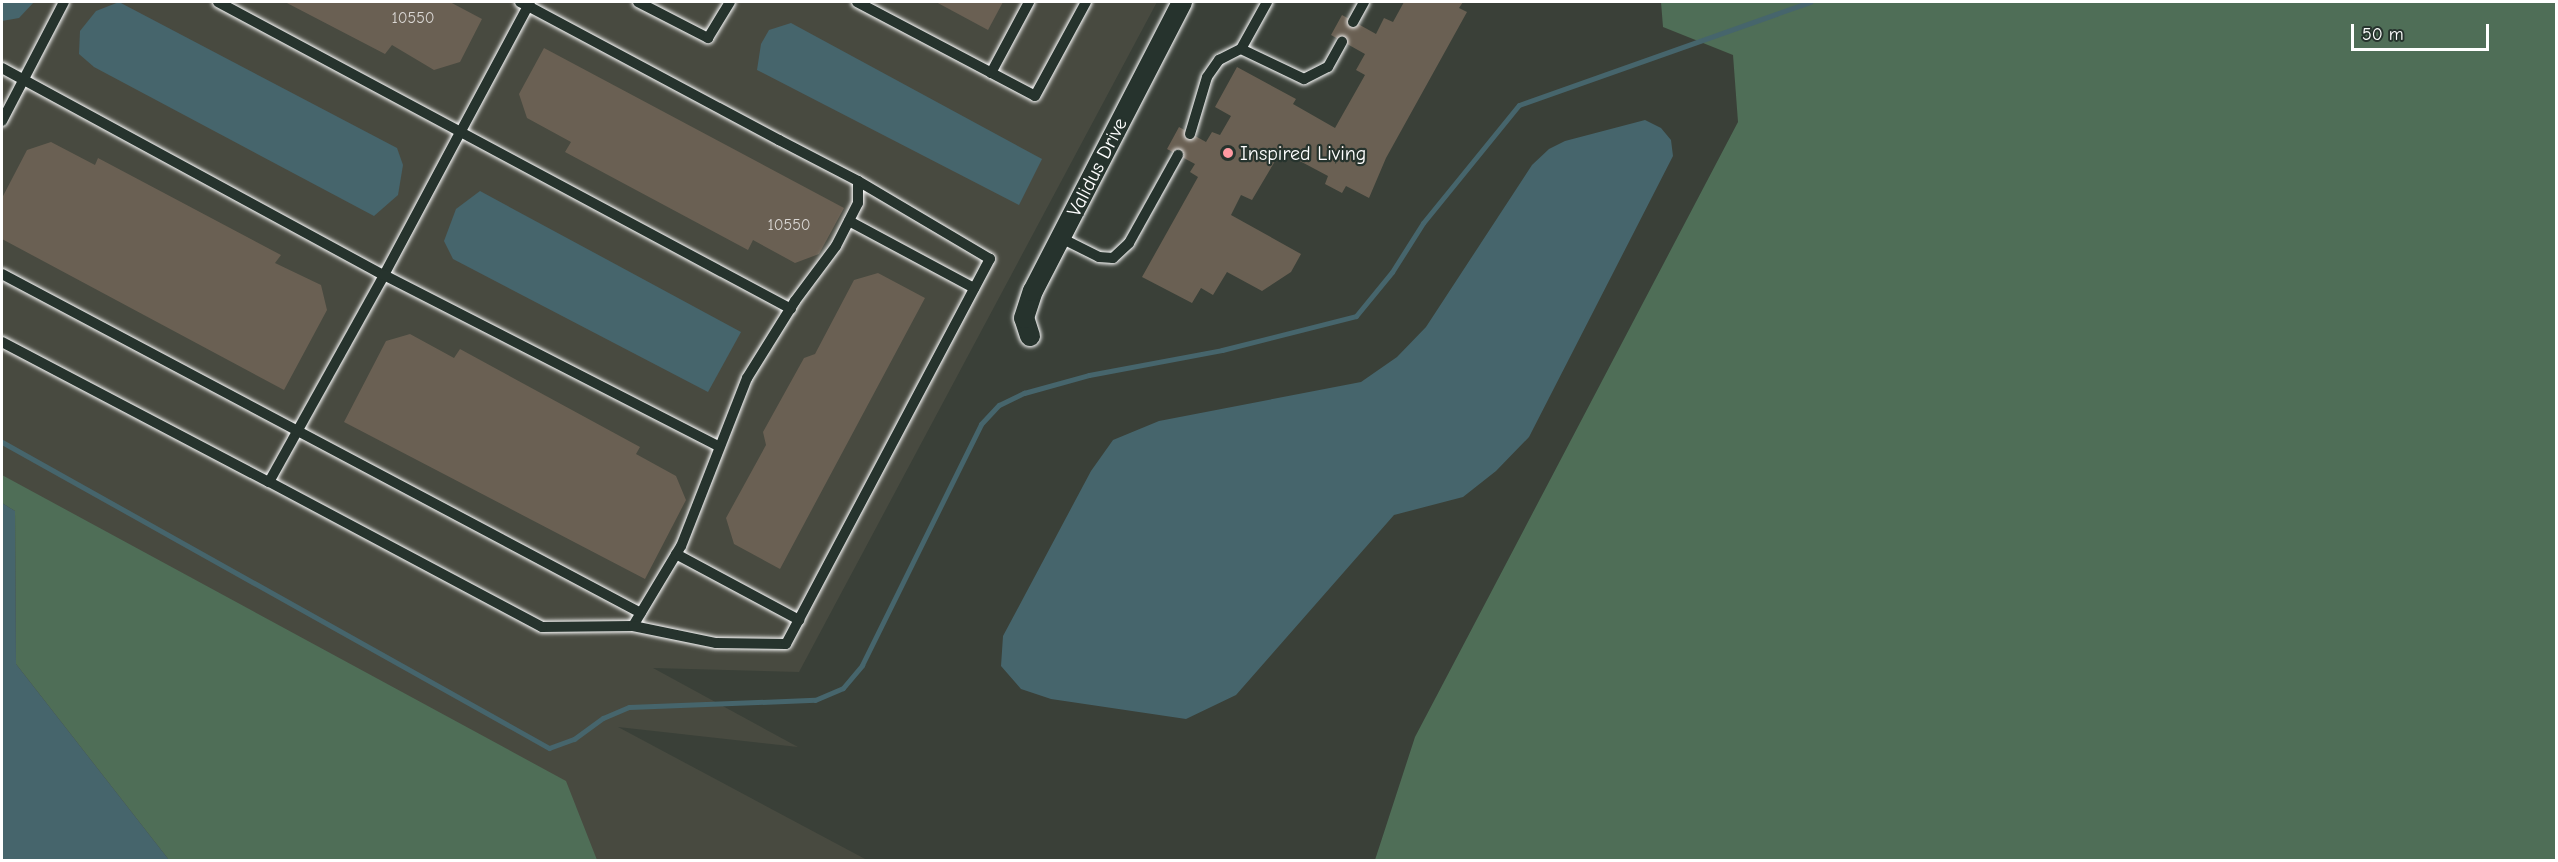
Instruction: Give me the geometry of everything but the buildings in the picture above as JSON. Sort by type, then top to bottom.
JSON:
[{"type":"street","name":"Validus Drive","points":[[1030,336],[1024,318],[1030,300],[1182,2]]},
{"type":"lane","points":[[2,121],[64,2]]},
{"type":"lane","points":[[218,2],[791,309]]},
{"type":"lane","points":[[638,2],[708,38],[729,2]]},
{"type":"lane","points":[[856,2],[1035,96],[1086,2]]},
{"type":"lane","points":[[991,73],[1029,2]]},
{"type":"lane","points":[[1190,134],[1208,77],[1219,60],[1241,49],[1268,2]]},
{"type":"lane","points":[[1353,22],[1364,2]]},
{"type":"lane","points":[[2,342],[542,627],[633,626],[716,643],[786,644],[990,259],[858,181],[526,3],[384,275],[269,482]]},
{"type":"lane","points":[[1241,49],[1304,79],[1328,67],[1342,42]]},
{"type":"lane","points":[[2,68],[384,275],[718,446]]},
{"type":"lane","points":[[1061,238],[1099,257],[1113,258],[1129,243],[1178,155]]},
{"type":"lane","points":[[633,626],[676,554],[747,378],[791,309],[836,246],[858,203],[858,181]]},
{"type":"lane","points":[[849,221],[974,288]]},
{"type":"lane","points":[[2,273],[641,613]]},
{"type":"lane","points":[[676,554],[799,620]]},
{"type":"shaded area","points":[[2,2],[1157,2],[799,672],[653,668],[798,747],[618,727],[867,860],[2,860]]},
{"type":"green space","points":[[1661,2],[2556,2],[2556,860],[1375,860],[1415,737],[1738,122],[1733,55],[1663,27]]},
{"type":"green space","points":[[2,475],[566,781],[597,860],[169,860],[16,664],[15,511],[2,503]]},
{"type":"water","points":[[2,2],[34,2],[19,18],[2,21]]},
{"type":"water","points":[[119,2],[397,148],[403,165],[398,195],[374,216],[94,67],[79,54],[80,31],[96,11]]},
{"type":"water","points":[[791,23],[1042,159],[1019,205],[757,70],[761,44],[769,30]]},
{"type":"water","points":[[1645,120],[1661,128],[1671,140],[1673,156],[1529,437],[1496,471],[1463,497],[1394,515],[1236,695],[1186,719],[1051,699],[1021,689],[1001,666],[1003,636],[1091,471],[1113,440],[1159,421],[1361,382],[1397,357],[1426,327],[1532,165],[1549,149],[1565,141]]},
{"type":"water","points":[[480,191],[741,332],[708,392],[453,259],[444,241],[456,209]]},
{"type":"water","points":[[2,503],[15,511],[16,664],[169,860],[2,860]]},
{"type":"waterway","points":[[2,442],[549,748],[574,739],[603,718],[629,707],[815,700],[843,688],[862,665],[981,424],[999,405],[1024,393],[1089,375],[1222,350],[1356,316],[1392,272],[1423,223],[1519,105],[1810,2]]},
{"type":"place","name":"Inspired Living","points":[[1228,153]]}]
